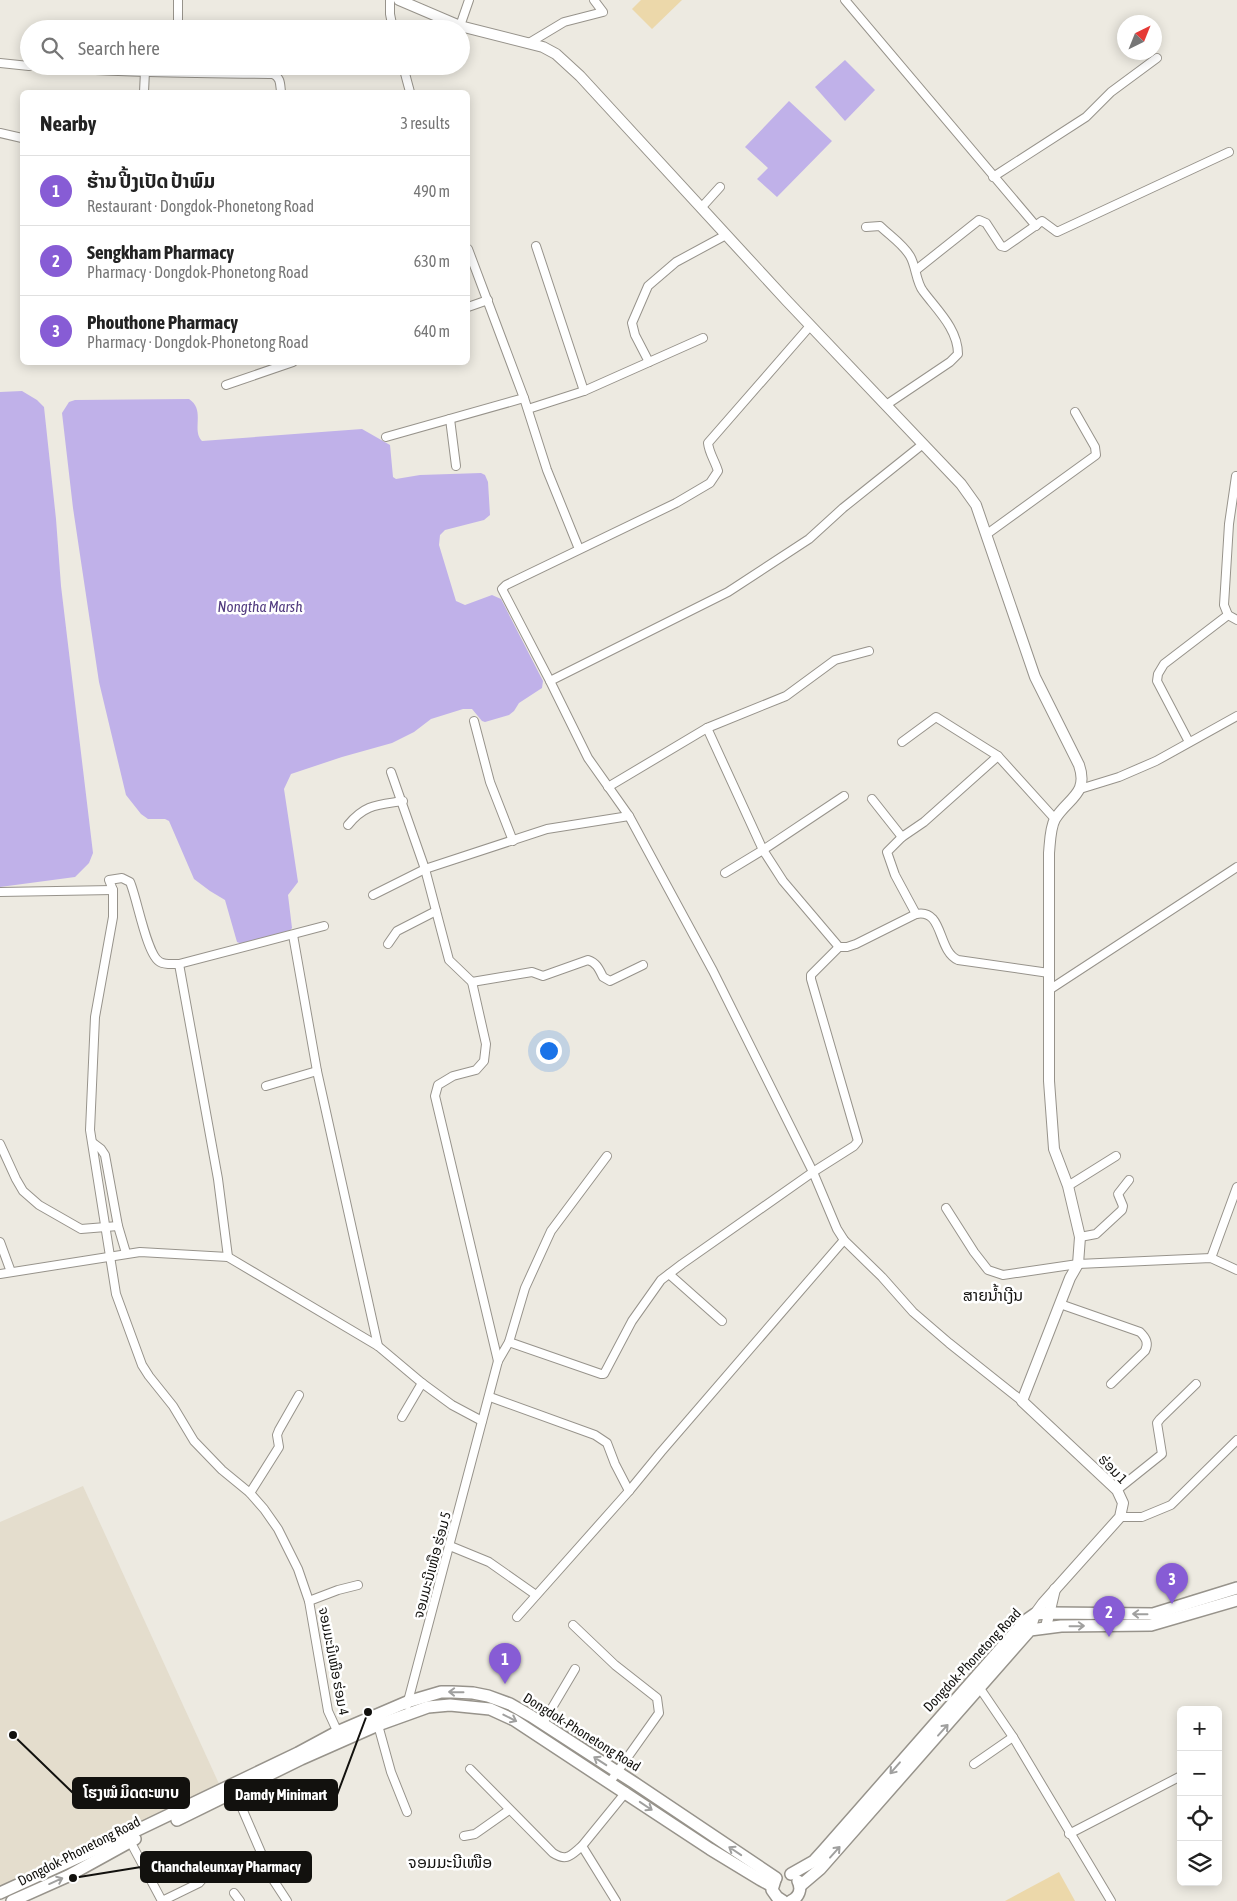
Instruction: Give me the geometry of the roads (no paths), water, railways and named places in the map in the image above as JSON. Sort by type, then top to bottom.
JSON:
[{"type":"main road","name":"Dongdok-Phonetong Road","points":[[797,1896],[977,1684],[1025,1621],[1035,1614],[1153,1614],[1237,1588]]},
{"type":"main road","name":"Dongdok-Phonetong Road","points":[[783,1901],[774,1893],[774,1882],[780,1875],[791,1874],[814,1861],[977,1684],[1030,1630],[1046,1627],[1151,1624],[1237,1600]]},
{"type":"main road","name":"Dongdok-Phonetong Road","points":[[12,1901],[68,1876],[130,1842],[236,1792],[407,1702],[441,1692],[473,1693],[510,1704],[618,1772],[774,1882]]},
{"type":"main road","name":"Dongdok-Phonetong Road","points":[[0,1893],[127,1835],[298,1753],[428,1707],[450,1705],[490,1708],[514,1720],[710,1849],[761,1880],[774,1882]]},
{"type":"main road","name":"Dongdok-Phonetong Road","points":[[791,1874],[796,1877],[797,1896]]},
{"type":"street","points":[[178,0],[178,20]]},
{"type":"street","points":[[390,0],[391,20]]},
{"type":"street","points":[[399,0],[446,20]]},
{"type":"street","points":[[462,20],[469,0]]},
{"type":"street","points":[[529,43],[576,17],[604,12],[594,0]]},
{"type":"street","points":[[845,0],[1036,226]]},
{"type":"street","points":[[470,28],[543,47],[556,54],[580,76],[810,326],[923,444],[966,491],[976,505],[1035,678],[1082,773],[1080,789],[1055,819],[1049,854],[1049,1081],[1054,1149],[1068,1186],[1080,1237],[1078,1264],[1070,1278],[1022,1401],[949,1343],[914,1312],[844,1240],[837,1229],[813,1172],[713,971],[629,816],[588,758],[502,588],[579,548],[676,503],[710,483],[718,471],[716,462],[708,450],[708,443],[810,326]]},
{"type":"street","points":[[993,177],[1086,117],[1111,92],[1154,60]]},
{"type":"street","points":[[0,63],[20,65]]},
{"type":"street","points":[[144,90],[145,75]]},
{"type":"street","points":[[276,75],[280,81],[281,90]]},
{"type":"street","points":[[405,75],[409,90]]},
{"type":"street","points":[[0,133],[20,138]]},
{"type":"street","points":[[916,270],[979,220],[986,223],[1000,246],[1005,247],[1042,221],[1057,232],[1229,152]]},
{"type":"street","points":[[701,208],[720,187]]},
{"type":"street","points":[[866,227],[880,226],[909,254],[922,290],[938,308],[958,348],[958,354],[950,362],[886,405]]},
{"type":"street","points":[[648,362],[635,335],[632,323],[648,286],[676,262],[726,235]]},
{"type":"street","points":[[536,246],[584,391]]},
{"type":"street","points":[[470,254],[528,409],[547,470],[579,548]]},
{"type":"street","points":[[470,307],[488,300]]},
{"type":"street","points":[[528,409],[584,391],[703,338]]},
{"type":"street","points":[[226,385],[284,365]]},
{"type":"street","points":[[386,437],[524,398]]},
{"type":"street","points":[[987,534],[1096,455],[1095,447],[1075,412]]},
{"type":"street","points":[[450,418],[456,466]]},
{"type":"street","points":[[550,681],[728,592],[809,539],[843,508],[923,444]]},
{"type":"street","points":[[1236,476],[1229,524],[1224,605],[1228,615],[1237,620]]},
{"type":"street","points":[[1189,742],[1157,681],[1158,674],[1164,664],[1228,615]]},
{"type":"street","points":[[608,787],[708,728],[786,696],[835,660],[869,651]]},
{"type":"street","points":[[1080,789],[1119,777],[1156,761],[1237,716]]},
{"type":"street","points":[[902,742],[936,717],[998,756],[1055,819]]},
{"type":"street","points":[[474,720],[490,782],[512,841]]},
{"type":"street","points":[[708,728],[764,850],[786,885],[839,947]]},
{"type":"street","points":[[916,914],[895,875],[887,852],[902,837],[924,822],[998,756]]},
{"type":"street","points":[[391,772],[403,801],[425,869],[449,960],[472,982],[486,1044],[484,1061],[476,1070],[453,1076],[438,1085],[435,1096],[498,1361]]},
{"type":"street","points":[[726,873],[764,850],[844,796]]},
{"type":"street","points":[[872,799],[902,837]]},
{"type":"street","points":[[348,825],[364,809],[403,801]]},
{"type":"street","points":[[373,895],[425,869],[547,830],[629,816]]},
{"type":"street","points":[[1049,990],[1237,867]]},
{"type":"street","points":[[0,892],[112,890],[109,880],[122,878],[130,882],[135,894],[154,957],[159,962],[166,964],[179,964],[324,926]]},
{"type":"street","name":"ຈອມມະນີເໜືອ ຮ່ອມ 4","points":[[112,890],[113,917],[95,1017],[90,1130],[116,1294],[142,1365],[149,1376],[173,1406],[194,1440],[222,1470],[250,1493],[278,1529],[298,1569],[313,1612],[328,1711],[340,1737]]},
{"type":"street","points":[[388,944],[397,931],[436,912]]},
{"type":"street","points":[[509,1342],[604,1374],[632,1321],[661,1280],[813,1172],[854,1146],[858,1141],[811,979],[811,975],[839,947],[856,944],[923,912],[930,915],[935,921],[947,951],[958,960],[1049,973]]},
{"type":"street","points":[[293,935],[317,1071],[378,1346]]},
{"type":"street","points":[[472,982],[532,972],[543,976],[588,960],[598,966],[603,978],[610,981],[643,965]]},
{"type":"street","points":[[179,964],[218,1179],[228,1257]]},
{"type":"street","points":[[266,1086],[317,1071]]},
{"type":"street","points":[[93,1143],[105,1155],[118,1226],[126,1253]]},
{"type":"street","points":[[0,1144],[23,1191],[39,1205],[76,1228],[118,1226]]},
{"type":"street","points":[[498,1361],[509,1342],[525,1288],[551,1231],[607,1156]]},
{"type":"street","points":[[1068,1186],[1116,1156]]},
{"type":"street","points":[[1080,1237],[1096,1234],[1122,1210],[1123,1206],[1118,1194],[1129,1180]]},
{"type":"street","points":[[1211,1258],[1237,1188]]},
{"type":"street","points":[[946,1208],[988,1270],[1003,1275],[1078,1264],[1211,1258],[1237,1270]]},
{"type":"street","points":[[517,1617],[844,1240]]},
{"type":"street","points":[[0,1242],[11,1272]]},
{"type":"street","points":[[0,1274],[126,1253],[140,1252],[228,1257],[378,1346],[422,1383],[452,1405],[482,1421]]},
{"type":"street","points":[[669,1274],[722,1321]]},
{"type":"street","points":[[1060,1304],[1140,1332],[1146,1339],[1147,1346],[1144,1351],[1111,1384]]},
{"type":"street","name":"ຈອມມະນີເໜືອ ຮ່ອມ 5","points":[[405,1715],[498,1361]]},
{"type":"street","points":[[402,1417],[422,1383]]},
{"type":"street","points":[[1117,1490],[1162,1454],[1158,1423],[1196,1384]]},
{"type":"street","points":[[250,1493],[279,1447],[277,1436],[279,1430],[299,1395]]},
{"type":"street","points":[[490,1397],[595,1435],[607,1443],[615,1464],[629,1490]]},
{"type":"street","name":"ຮ່ອມ 1","points":[[1022,1401],[1117,1490],[1123,1503],[1120,1517]]},
{"type":"street","points":[[1030,1630],[1035,1614],[1055,1588],[1120,1517],[1142,1518],[1171,1505],[1237,1440]]},
{"type":"street","points":[[450,1546],[489,1562],[536,1595]]},
{"type":"street","points":[[309,1601],[338,1590],[358,1586]]},
{"type":"street","points":[[1046,1627],[1055,1588]]},
{"type":"street","points":[[573,1625],[615,1665],[657,1698],[659,1714],[610,1782]]},
{"type":"street","points":[[543,1724],[575,1669]]},
{"type":"street","points":[[977,1684],[1013,1737],[1069,1834],[1111,1901]]},
{"type":"street","points":[[378,1725],[390,1772],[407,1812]]},
{"type":"street","points":[[974,1764],[1013,1737]]},
{"type":"street","points":[[470,1769],[509,1810],[560,1858],[570,1856],[582,1846],[626,1792]]},
{"type":"street","points":[[1069,1834],[1177,1778]]},
{"type":"street","points":[[236,1792],[272,1878],[287,1901]]},
{"type":"street","points":[[464,1836],[475,1834],[509,1810]]},
{"type":"street","points":[[130,1842],[162,1901],[199,1883],[206,1875],[208,1864]]},
{"type":"street","points":[[582,1846],[616,1901]]},
{"type":"street","points":[[234,1893],[240,1901]]},
{"type":"water","points":[[845,60],[875,90],[845,121],[815,87]]},
{"type":"water","points":[[789,101],[832,141],[777,197],[757,179],[768,168],[745,147]]},
{"type":"water","points":[[22,391],[37,400],[44,407],[61,586],[93,853],[89,863],[75,877],[0,887],[0,392]]},
{"type":"water","name":"Nongtha Marsh","points":[[189,399],[197,409],[198,431],[202,441],[362,429],[390,445],[393,477],[396,479],[420,475],[481,473],[485,475],[488,482],[490,515],[484,520],[445,530],[440,535],[439,545],[456,601],[465,605],[492,595],[501,599],[543,681],[542,688],[519,703],[509,715],[485,722],[472,709],[463,709],[431,719],[414,732],[392,743],[291,774],[284,789],[298,882],[288,895],[292,928],[289,932],[242,944],[237,942],[225,900],[194,879],[169,821],[165,819],[148,819],[141,814],[126,795],[99,682],[73,508],[62,413],[69,402],[75,400]]},
{"type":"place","name":"Phouthone Pharmacy","points":[[1172,1604]]},
{"type":"place","name":"Sengkham Pharmacy","points":[[1109,1637]]},
{"type":"place","name":"ຮ້ານ ປີ້ງເປັດ ປ້າພົມ","points":[[505,1684]]},
{"type":"place","name":"Damdy Minimart","points":[[368,1712]]},
{"type":"place","name":"ໂຮງໝໍ ມິດຕະພາບ","points":[[13,1735]]},
{"type":"place","name":"Chanchaleunxay Pharmacy","points":[[73,1878]]},
{"type":"district","name":"ສາຍນ້ຳເງີນ","points":[[993,1295]]},
{"type":"district","name":"ຈອມມະນີເໜືອ","points":[[450,1862]]}]
